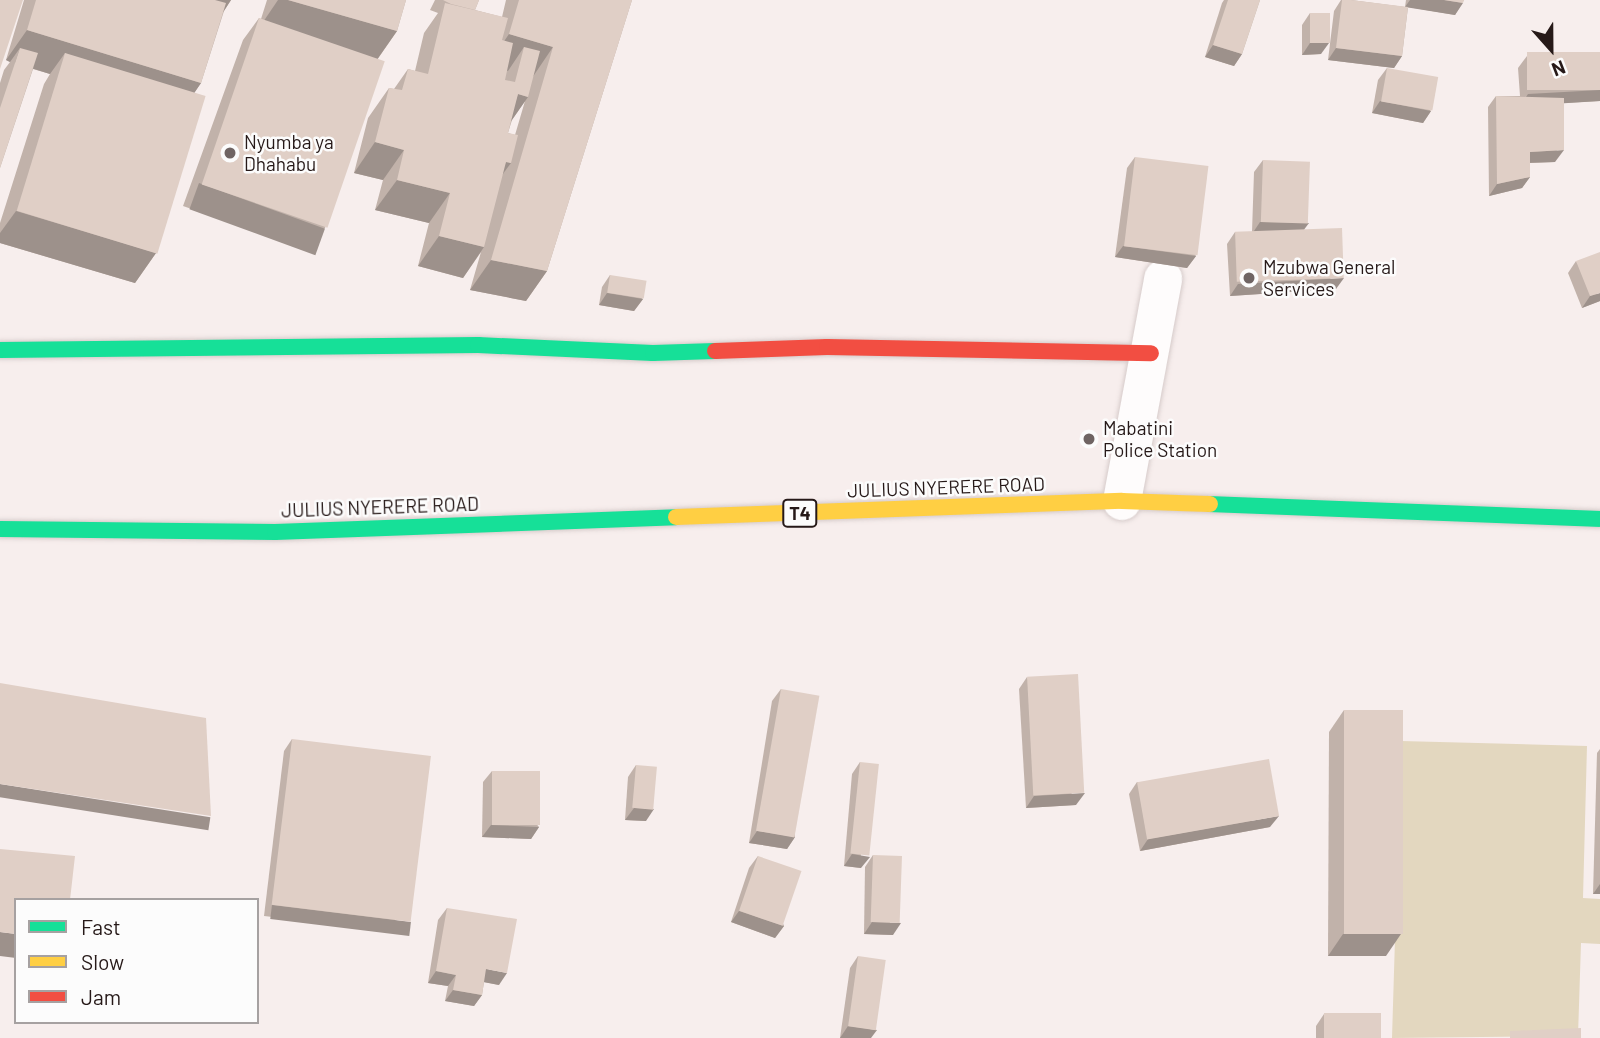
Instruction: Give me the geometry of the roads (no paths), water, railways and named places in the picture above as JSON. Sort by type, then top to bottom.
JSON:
[{"type":"main road","points":[[0,350],[478,345],[653,354],[827,347],[1151,354]]},
{"type":"main road","name":"JULIUS NYERERE ROAD","points":[[0,529],[275,532],[1122,501],[1600,519]]},
{"type":"street","points":[[1122,501],[1163,279]]},
{"type":"place","name":"Nyumba ya Dhahabu","points":[[230,153]]},
{"type":"place","name":"Mzubwa General Services","points":[[1249,278]]},
{"type":"place","name":"Mabatini Police Station","points":[[1089,439]]}]
